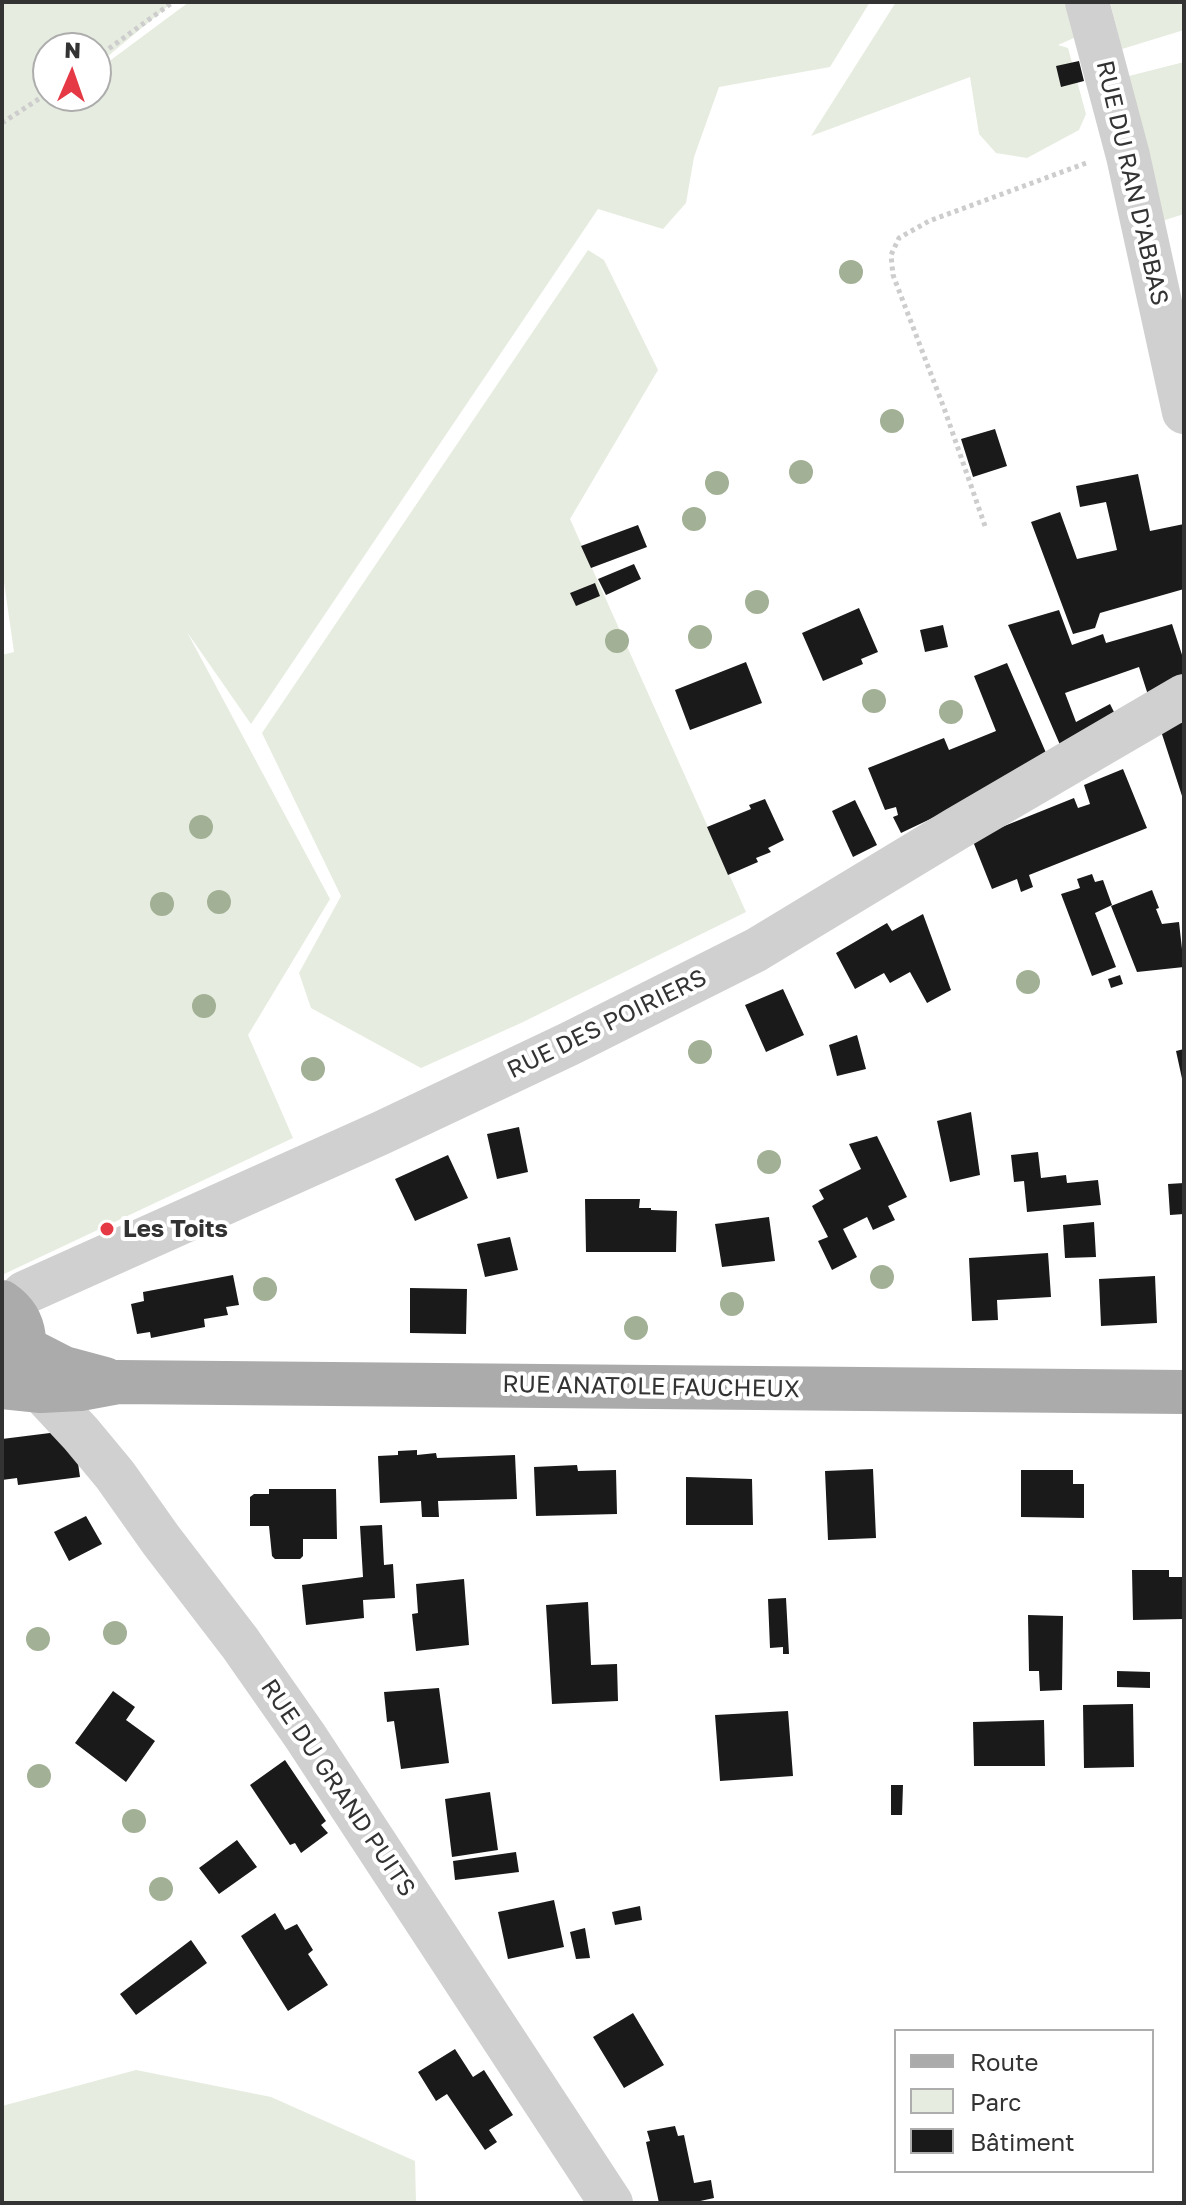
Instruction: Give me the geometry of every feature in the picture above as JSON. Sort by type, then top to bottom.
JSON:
[{"type":"main road","name":"RUE ANATOLE FAUCHEUX","points":[[14,1353],[118,1382],[1184,1392]]},
{"type":"street","name":"RUE DU RAN D'ABBAS","points":[[1087,2],[1128,156],[1184,412]]},
{"type":"street","name":"RUE DES POIRIERS","points":[[14,1353],[24,1293],[381,1133],[569,1044],[756,950],[1184,696]]},
{"type":"street","name":"RUE DU GRAND PUITS","points":[[14,1353],[115,1475],[240,1643],[305,1736],[611,2203]]},
{"type":"path","points":[[112,46],[173,2]]},
{"type":"path","points":[[2,123],[32,103]]},
{"type":"path","points":[[985,526],[893,275],[891,255],[899,238],[929,221],[1086,162],[1128,156]]},
{"type":"green space","points":[[2,2],[173,2],[112,53],[112,32],[32,32],[32,112],[112,112],[112,59],[189,2],[870,2],[830,67],[719,87],[694,157],[686,203],[663,229],[598,209],[251,724],[187,632],[330,899],[248,1035],[293,1138],[2,1275],[2,655],[14,652],[2,568]]},
{"type":"green space","points":[[896,2],[1068,2],[1076,37],[1058,45],[1068,48],[1086,114],[1079,130],[1027,158],[996,153],[979,134],[970,77],[811,136]]},
{"type":"green space","points":[[1110,2],[1184,2],[1184,30],[1122,49]]},
{"type":"green space","points":[[1184,62],[1184,214],[1159,222],[1125,77]]},
{"type":"green space","points":[[588,250],[604,260],[658,370],[570,519],[746,912],[521,1023],[421,1068],[311,1008],[299,973],[341,896],[262,733]]},
{"type":"green space","points":[[136,2070],[271,2097],[415,2161],[416,2203],[2,2203],[2,2106]]},
{"type":"building","points":[[1079,61],[1084,81],[1061,87],[1056,66]]},
{"type":"building","points":[[995,429],[1007,466],[973,477],[961,439]]},
{"type":"building","points":[[1138,474],[1150,531],[1184,524],[1184,589],[1100,613],[1095,628],[1073,634],[1031,522],[1060,512],[1077,559],[1117,550],[1106,502],[1080,507],[1076,486]]},
{"type":"building","points":[[638,525],[647,547],[591,568],[581,546]]},
{"type":"building","points":[[634,564],[641,579],[606,595],[598,579]]},
{"type":"building","points":[[595,583],[600,596],[576,606],[570,593]]},
{"type":"building","points":[[859,608],[878,652],[861,659],[863,664],[823,681],[802,633]]},
{"type":"building","points":[[1059,610],[1072,645],[1103,634],[1106,643],[1172,624],[1184,661],[1184,682],[1148,695],[1139,667],[1065,693],[1076,722],[1110,704],[1120,724],[1064,754],[1008,625]]},
{"type":"building","points":[[943,625],[948,647],[925,652],[920,630]]},
{"type":"building","points":[[746,662],[762,703],[690,730],[675,690]]},
{"type":"building","points":[[1007,663],[1050,762],[901,833],[893,817],[898,815],[896,807],[885,810],[868,768],[944,738],[949,750],[996,731],[974,676]]},
{"type":"building","points":[[1184,722],[1184,799],[1183,799],[1160,728]]},
{"type":"building","points":[[1123,769],[1147,828],[1029,875],[1033,887],[1021,892],[1017,879],[992,889],[972,839],[1074,798],[1078,808],[1090,804],[1084,785]]},
{"type":"building","points":[[765,799],[784,840],[768,848],[771,852],[756,858],[758,862],[728,875],[707,827],[751,809],[749,805]]},
{"type":"building","points":[[855,800],[877,845],[853,857],[832,811]]},
{"type":"building","points":[[1092,874],[1095,882],[1103,880],[1112,905],[1095,913],[1116,967],[1092,976],[1061,894],[1080,888],[1077,879]]},
{"type":"building","points":[[1152,890],[1162,924],[1179,922],[1184,967],[1137,972],[1111,906]]},
{"type":"building","points":[[923,914],[951,990],[927,1003],[910,972],[890,983],[884,973],[855,989],[836,953],[887,923],[892,931]]},
{"type":"building","points":[[1120,975],[1123,984],[1111,988],[1108,979]]},
{"type":"building","points":[[783,989],[804,1035],[766,1052],[745,1005]]},
{"type":"building","points":[[857,1035],[866,1069],[837,1076],[829,1045]]},
{"type":"building","points":[[1184,1049],[1184,1083],[1183,1083],[1176,1051]]},
{"type":"building","points":[[971,1112],[980,1175],[950,1182],[937,1121]]},
{"type":"building","points":[[519,1127],[528,1172],[497,1179],[487,1134]]},
{"type":"building","points":[[877,1136],[907,1197],[888,1206],[895,1220],[873,1230],[867,1217],[843,1229],[857,1257],[832,1270],[818,1241],[828,1237],[812,1206],[824,1199],[819,1190],[861,1169],[849,1144]]},
{"type":"building","points":[[1038,1152],[1041,1178],[1066,1175],[1067,1183],[1098,1180],[1101,1205],[1027,1212],[1024,1181],[1014,1182],[1011,1155]]},
{"type":"building","points":[[448,1155],[468,1198],[415,1221],[395,1179]]},
{"type":"building","points":[[1184,1183],[1184,1214],[1170,1215],[1168,1184]]},
{"type":"building","points":[[585,1199],[640,1199],[639,1208],[677,1211],[676,1252],[586,1252]]},
{"type":"building","points":[[769,1217],[775,1261],[722,1267],[715,1224]]},
{"type":"building","points":[[1094,1222],[1096,1257],[1065,1258],[1063,1225]]},
{"type":"building","points":[[510,1237],[518,1270],[485,1277],[477,1244]]},
{"type":"building","points":[[1048,1253],[1051,1297],[997,1300],[998,1320],[972,1321],[969,1258]]},
{"type":"building","points":[[233,1275],[239,1305],[226,1307],[228,1315],[204,1319],[205,1327],[151,1338],[150,1332],[137,1334],[131,1304],[144,1301],[143,1292]]},
{"type":"building","points":[[1155,1276],[1157,1323],[1101,1326],[1099,1279]]},
{"type":"building","points":[[410,1288],[467,1289],[466,1334],[410,1333]]},
{"type":"building","points":[[66,1431],[75,1442],[80,1477],[18,1485],[17,1478],[2,1480],[2,1439]]},
{"type":"building","points":[[417,1450],[417,1455],[436,1453],[437,1458],[515,1455],[517,1499],[438,1501],[439,1517],[422,1517],[421,1501],[380,1503],[378,1456]]},
{"type":"building","points":[[577,1465],[578,1471],[616,1470],[617,1514],[536,1516],[534,1467]]},
{"type":"building","points":[[873,1469],[876,1538],[828,1540],[825,1471]]},
{"type":"building","points":[[1021,1470],[1073,1470],[1073,1484],[1084,1484],[1084,1518],[1021,1517]]},
{"type":"building","points":[[686,1477],[752,1479],[753,1525],[686,1525]]},
{"type":"building","points":[[269,1489],[336,1489],[337,1539],[303,1539],[303,1556],[300,1559],[275,1559],[272,1556],[269,1526],[250,1526],[250,1497],[269,1494]]},
{"type":"building","points":[[86,1516],[102,1544],[69,1561],[54,1532]]},
{"type":"building","points":[[382,1525],[384,1565],[393,1564],[395,1598],[363,1600],[364,1618],[306,1625],[302,1585],[363,1577],[360,1526]]},
{"type":"building","points":[[1132,1570],[1169,1570],[1169,1577],[1184,1577],[1184,1619],[1133,1620]]},
{"type":"building","points":[[464,1579],[469,1645],[416,1651],[412,1614],[418,1613],[416,1584]]},
{"type":"building","points":[[786,1598],[789,1654],[783,1654],[783,1647],[770,1648],[768,1599]]},
{"type":"building","points":[[588,1602],[591,1665],[617,1664],[618,1701],[552,1704],[546,1605]]},
{"type":"building","points":[[1028,1615],[1063,1616],[1062,1690],[1040,1691],[1039,1671],[1029,1671]]},
{"type":"building","points":[[1117,1671],[1150,1672],[1150,1688],[1117,1687]]},
{"type":"building","points":[[439,1688],[449,1763],[401,1769],[394,1721],[387,1722],[384,1692]]},
{"type":"building","points":[[113,1691],[135,1707],[126,1720],[155,1741],[126,1782],[75,1743]]},
{"type":"building","points":[[1133,1704],[1134,1767],[1084,1768],[1083,1705]]},
{"type":"building","points":[[788,1711],[793,1776],[720,1781],[715,1715]]},
{"type":"building","points":[[1044,1720],[1045,1766],[974,1766],[973,1722]]},
{"type":"building","points":[[285,1760],[326,1821],[321,1825],[328,1833],[301,1853],[295,1843],[290,1845],[250,1785]]},
{"type":"building","points":[[891,1785],[903,1785],[902,1815],[891,1815]]},
{"type":"building","points":[[490,1792],[498,1850],[452,1857],[445,1799]]},
{"type":"building","points":[[237,1840],[257,1867],[219,1894],[199,1868]]},
{"type":"building","points":[[516,1852],[519,1872],[455,1880],[453,1861]]},
{"type":"building","points":[[554,1900],[564,1947],[508,1959],[498,1912]]},
{"type":"building","points":[[640,1906],[642,1920],[615,1925],[612,1912]]},
{"type":"building","points":[[275,1913],[285,1930],[297,1924],[313,1950],[308,1954],[328,1985],[288,2011],[241,1936]]},
{"type":"building","points":[[585,1928],[590,1958],[576,1959],[570,1932]]},
{"type":"building","points":[[191,1940],[207,1963],[136,2015],[120,1994]]},
{"type":"building","points":[[633,2013],[664,2065],[624,2088],[593,2037]]},
{"type":"building","points":[[455,2049],[473,2077],[484,2070],[513,2115],[489,2130],[497,2142],[485,2150],[447,2094],[436,2101],[418,2072]]},
{"type":"building","points":[[675,2126],[678,2136],[684,2135],[694,2183],[711,2180],[714,2198],[691,2203],[659,2203],[646,2142],[650,2141],[647,2131]]},
{"type":"place","name":"Les Toits","points":[[107,1229]]}]
